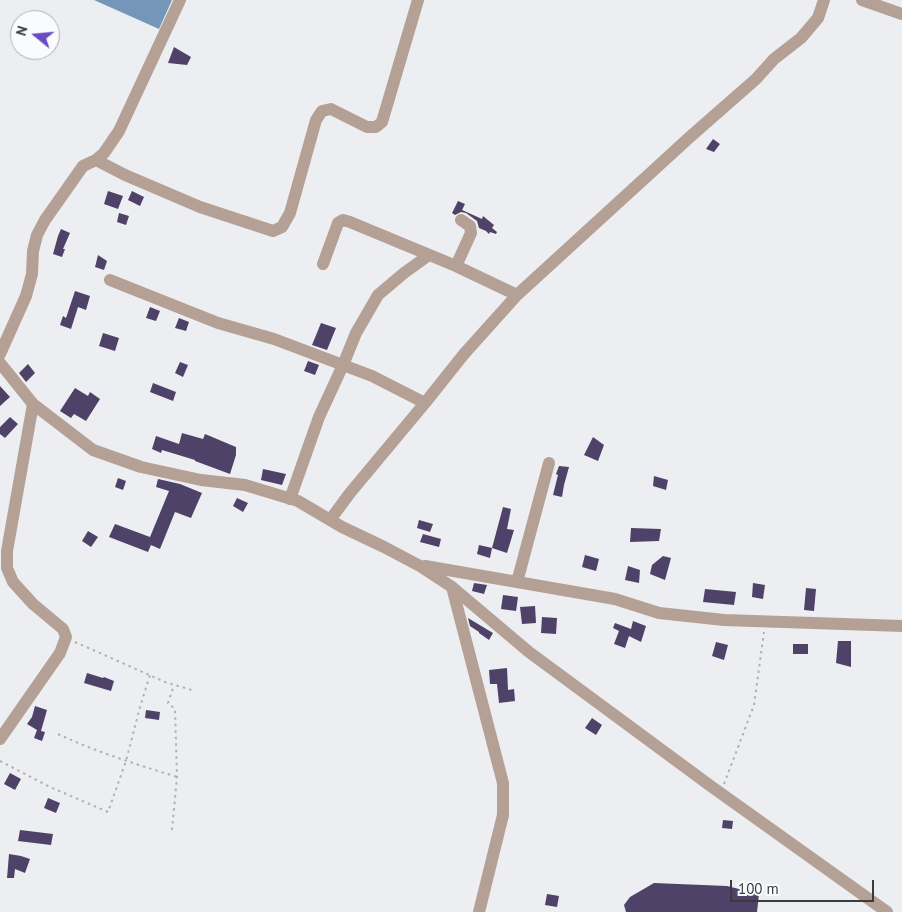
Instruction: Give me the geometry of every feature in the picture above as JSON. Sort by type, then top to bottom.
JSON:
[{"type":"street","points":[[0,354],[26,296],[32,274],[33,251],[37,235],[45,220],[84,166],[96,160],[104,153],[119,132],[180,0]]},
{"type":"street","points":[[96,160],[200,207],[273,231],[282,227],[290,213],[316,120],[322,110],[330,109],[367,127],[376,127],[382,122],[418,0]]},
{"type":"street","points":[[330,520],[464,354],[517,296],[756,79],[774,59],[801,38],[818,18],[824,0]]},
{"type":"street","points":[[862,0],[902,14]]},
{"type":"street","points":[[323,264],[338,223],[343,220],[456,266],[517,296]]},
{"type":"street","points":[[456,266],[471,233],[470,226],[461,220]]},
{"type":"street","points":[[290,498],[319,417],[344,365],[356,334],[378,295],[429,255]]},
{"type":"street","points":[[110,280],[218,323],[274,339],[344,365],[372,376],[425,403]]},
{"type":"street","points":[[0,363],[34,404],[94,450],[141,467],[201,480],[245,485],[290,498],[342,527],[420,566],[452,587],[529,652],[720,793],[887,912]]},
{"type":"street","points":[[0,739],[60,653],[66,637],[63,629],[33,604],[13,582],[7,568],[7,551],[34,404]]},
{"type":"street","points":[[517,582],[549,463]]},
{"type":"street","points":[[420,566],[615,599],[659,613],[724,620],[902,626]]},
{"type":"street","points":[[452,587],[503,783],[503,815],[479,912]]},
{"type":"path","points":[[720,793],[754,705],[765,621]]},
{"type":"path","points":[[66,637],[150,675],[195,691]]},
{"type":"path","points":[[0,760],[50,787],[108,812],[126,762],[150,675]]},
{"type":"path","points":[[172,830],[176,777],[175,709],[168,703],[174,685]]},
{"type":"path","points":[[58,734],[126,762],[176,777]]},
{"type":"water","points":[[94,0],[172,0],[159,29]]},
{"type":"building","points":[[174,47],[191,57],[187,65],[168,63]]},
{"type":"building","points":[[713,139],[720,144],[714,152],[706,149]]},
{"type":"building","points":[[108,191],[123,196],[118,209],[104,204]]},
{"type":"building","points":[[132,191],[144,197],[140,206],[128,200]]},
{"type":"building","points":[[458,201],[465,204],[462,210],[482,219],[483,216],[494,225],[492,228],[497,232],[496,234],[490,232],[489,234],[479,228],[477,221],[466,213],[461,212],[455,215],[452,213]]},
{"type":"building","points":[[119,213],[129,216],[126,225],[117,222]]},
{"type":"building","points":[[61,229],[70,233],[63,249],[65,249],[62,257],[53,254]]},
{"type":"building","points":[[98,255],[107,261],[104,270],[95,267]]},
{"type":"building","points":[[75,291],[90,296],[86,310],[78,307],[71,329],[60,325],[63,316],[66,318]]},
{"type":"building","points":[[150,307],[160,311],[156,321],[146,318]]},
{"type":"building","points":[[179,318],[189,322],[186,331],[175,328]]},
{"type":"building","points":[[321,323],[336,328],[327,350],[312,345]]},
{"type":"building","points":[[103,333],[119,338],[115,351],[99,346]]},
{"type":"building","points":[[308,361],[319,365],[315,375],[304,371]]},
{"type":"building","points":[[180,362],[188,365],[183,377],[175,373]]},
{"type":"building","points":[[28,364],[35,373],[26,382],[19,373]]},
{"type":"building","points":[[153,383],[176,392],[173,401],[150,392]]},
{"type":"building","points":[[0,386],[10,397],[0,406]]},
{"type":"building","points":[[75,388],[88,396],[90,392],[100,399],[86,421],[74,414],[71,418],[60,411]]},
{"type":"building","points":[[10,417],[18,424],[5,438],[0,434],[0,427]]},
{"type":"building","points":[[182,433],[203,439],[205,434],[236,447],[236,455],[230,474],[195,460],[162,450],[161,453],[152,449],[156,436],[179,444]]},
{"type":"building","points":[[593,437],[604,445],[598,461],[584,455]]},
{"type":"building","points":[[559,466],[569,467],[562,497],[553,495]]},
{"type":"building","points":[[263,469],[286,474],[282,485],[261,480]]},
{"type":"building","points":[[654,476],[668,480],[666,490],[653,486]]},
{"type":"building","points":[[118,478],[126,481],[123,490],[115,487]]},
{"type":"building","points":[[158,479],[180,484],[202,493],[191,518],[175,512],[160,549],[151,545],[148,552],[109,537],[115,524],[150,537],[169,491],[156,487]]},
{"type":"building","points":[[237,498],[248,503],[243,512],[233,506]]},
{"type":"building","points":[[503,507],[511,509],[507,529],[514,530],[507,553],[492,548]]},
{"type":"building","points":[[419,520],[433,524],[430,532],[417,528]]},
{"type":"building","points":[[631,528],[661,529],[659,541],[630,542]]},
{"type":"building","points":[[88,531],[98,537],[91,547],[82,541]]},
{"type":"building","points":[[423,534],[441,539],[439,547],[420,542]]},
{"type":"building","points":[[479,545],[492,548],[490,558],[477,554]]},
{"type":"building","points":[[585,555],[599,559],[596,571],[582,567]]},
{"type":"building","points":[[663,556],[671,558],[665,580],[650,574],[652,565]]},
{"type":"building","points":[[628,566],[640,570],[639,583],[625,580]]},
{"type":"building","points":[[474,583],[487,585],[484,594],[472,591]]},
{"type":"building","points":[[753,583],[765,585],[763,599],[752,597]]},
{"type":"building","points":[[806,588],[816,589],[814,611],[804,610]]},
{"type":"building","points":[[705,589],[736,592],[734,605],[703,602]]},
{"type":"building","points":[[503,595],[518,597],[516,611],[501,609]]},
{"type":"building","points":[[535,606],[536,623],[522,624],[520,607]]},
{"type":"building","points":[[542,617],[557,618],[556,634],[541,633]]},
{"type":"building","points":[[468,618],[493,633],[489,640],[470,626]]},
{"type":"building","points":[[633,621],[646,626],[641,642],[629,636],[625,648],[614,644],[619,631],[613,628],[615,623],[631,629]]},
{"type":"building","points":[[838,641],[851,641],[851,667],[836,663]]},
{"type":"building","points":[[716,642],[728,645],[724,660],[712,656]]},
{"type":"building","points":[[793,644],[808,644],[808,654],[793,654]]},
{"type":"building","points":[[507,668],[508,690],[514,689],[515,701],[499,703],[497,684],[490,684],[489,670]]},
{"type":"building","points":[[87,673],[114,681],[111,691],[84,683]]},
{"type":"building","points":[[35,706],[47,710],[41,731],[45,732],[42,741],[34,738],[37,730],[27,724],[32,717]]},
{"type":"building","points":[[146,710],[160,712],[159,720],[145,718]]},
{"type":"building","points":[[592,718],[602,725],[596,735],[585,728]]},
{"type":"building","points":[[10,773],[21,779],[15,790],[4,784]]},
{"type":"building","points":[[48,798],[60,803],[56,813],[44,808]]},
{"type":"building","points":[[723,820],[733,821],[732,829],[722,828]]},
{"type":"building","points":[[20,830],[53,834],[51,845],[18,841]]},
{"type":"building","points":[[9,854],[30,859],[25,873],[15,869],[14,878],[7,878]]},
{"type":"building","points":[[654,883],[727,886],[759,894],[757,912],[626,912],[624,905],[630,897]]},
{"type":"building","points":[[547,894],[559,896],[557,907],[545,905]]}]
